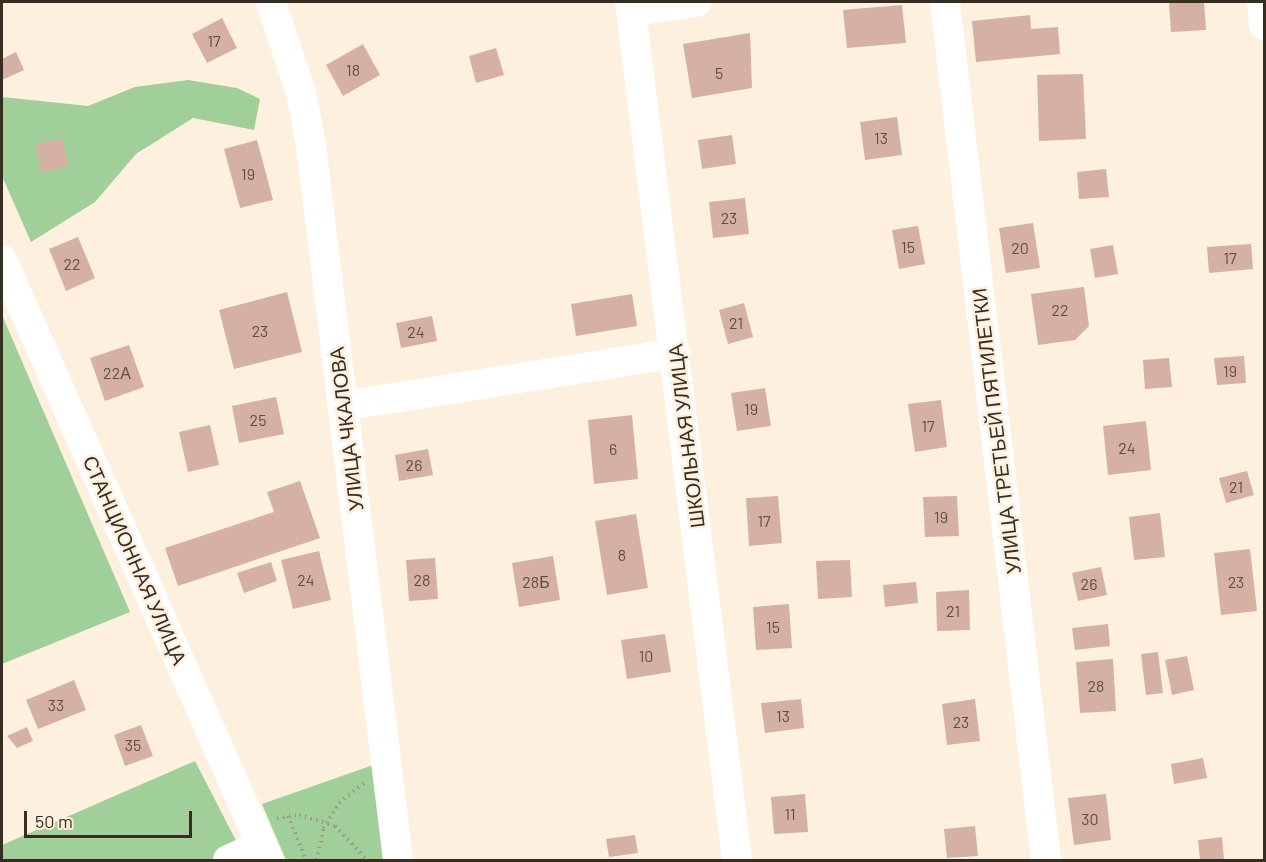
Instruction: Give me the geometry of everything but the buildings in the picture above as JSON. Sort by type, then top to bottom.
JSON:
[{"type":"street","name":"УЛИЦА ЧКАЛОВА","points":[[271,2],[295,70],[311,145],[398,861]]},
{"type":"street","points":[[633,6],[696,2]]},
{"type":"street","name":"УЛИЦА ТРЕТЬЕЙ ПЯТИЛЕТКИ","points":[[945,2],[1046,861]]},
{"type":"street","points":[[1262,2],[1264,25]]},
{"type":"street","name":"ШКОЛЬНАЯ УЛИЦА","points":[[633,6],[737,861]]},
{"type":"street","name":"СТАНЦИОННАЯ УЛИЦА","points":[[2,260],[261,844]]},
{"type":"street","points":[[343,406],[676,353]]},
{"type":"street","points":[[228,861],[261,844]]},
{"type":"path","points":[[317,861],[326,823],[339,803],[387,771]]},
{"type":"path","points":[[261,844],[288,816]]},
{"type":"path","points":[[288,816],[326,823],[350,837],[367,861]]},
{"type":"path","points":[[288,816],[306,861]]},
{"type":"green space","points":[[188,80],[237,88],[260,99],[254,130],[193,118],[136,154],[95,202],[31,242],[2,176],[2,97],[88,106],[135,87]]},
{"type":"green space","points":[[2,315],[130,612],[2,664]]},
{"type":"green space","points":[[195,761],[246,860],[2,860],[2,845]]},
{"type":"green space","points":[[376,764],[390,860],[286,860],[262,804]]}]
